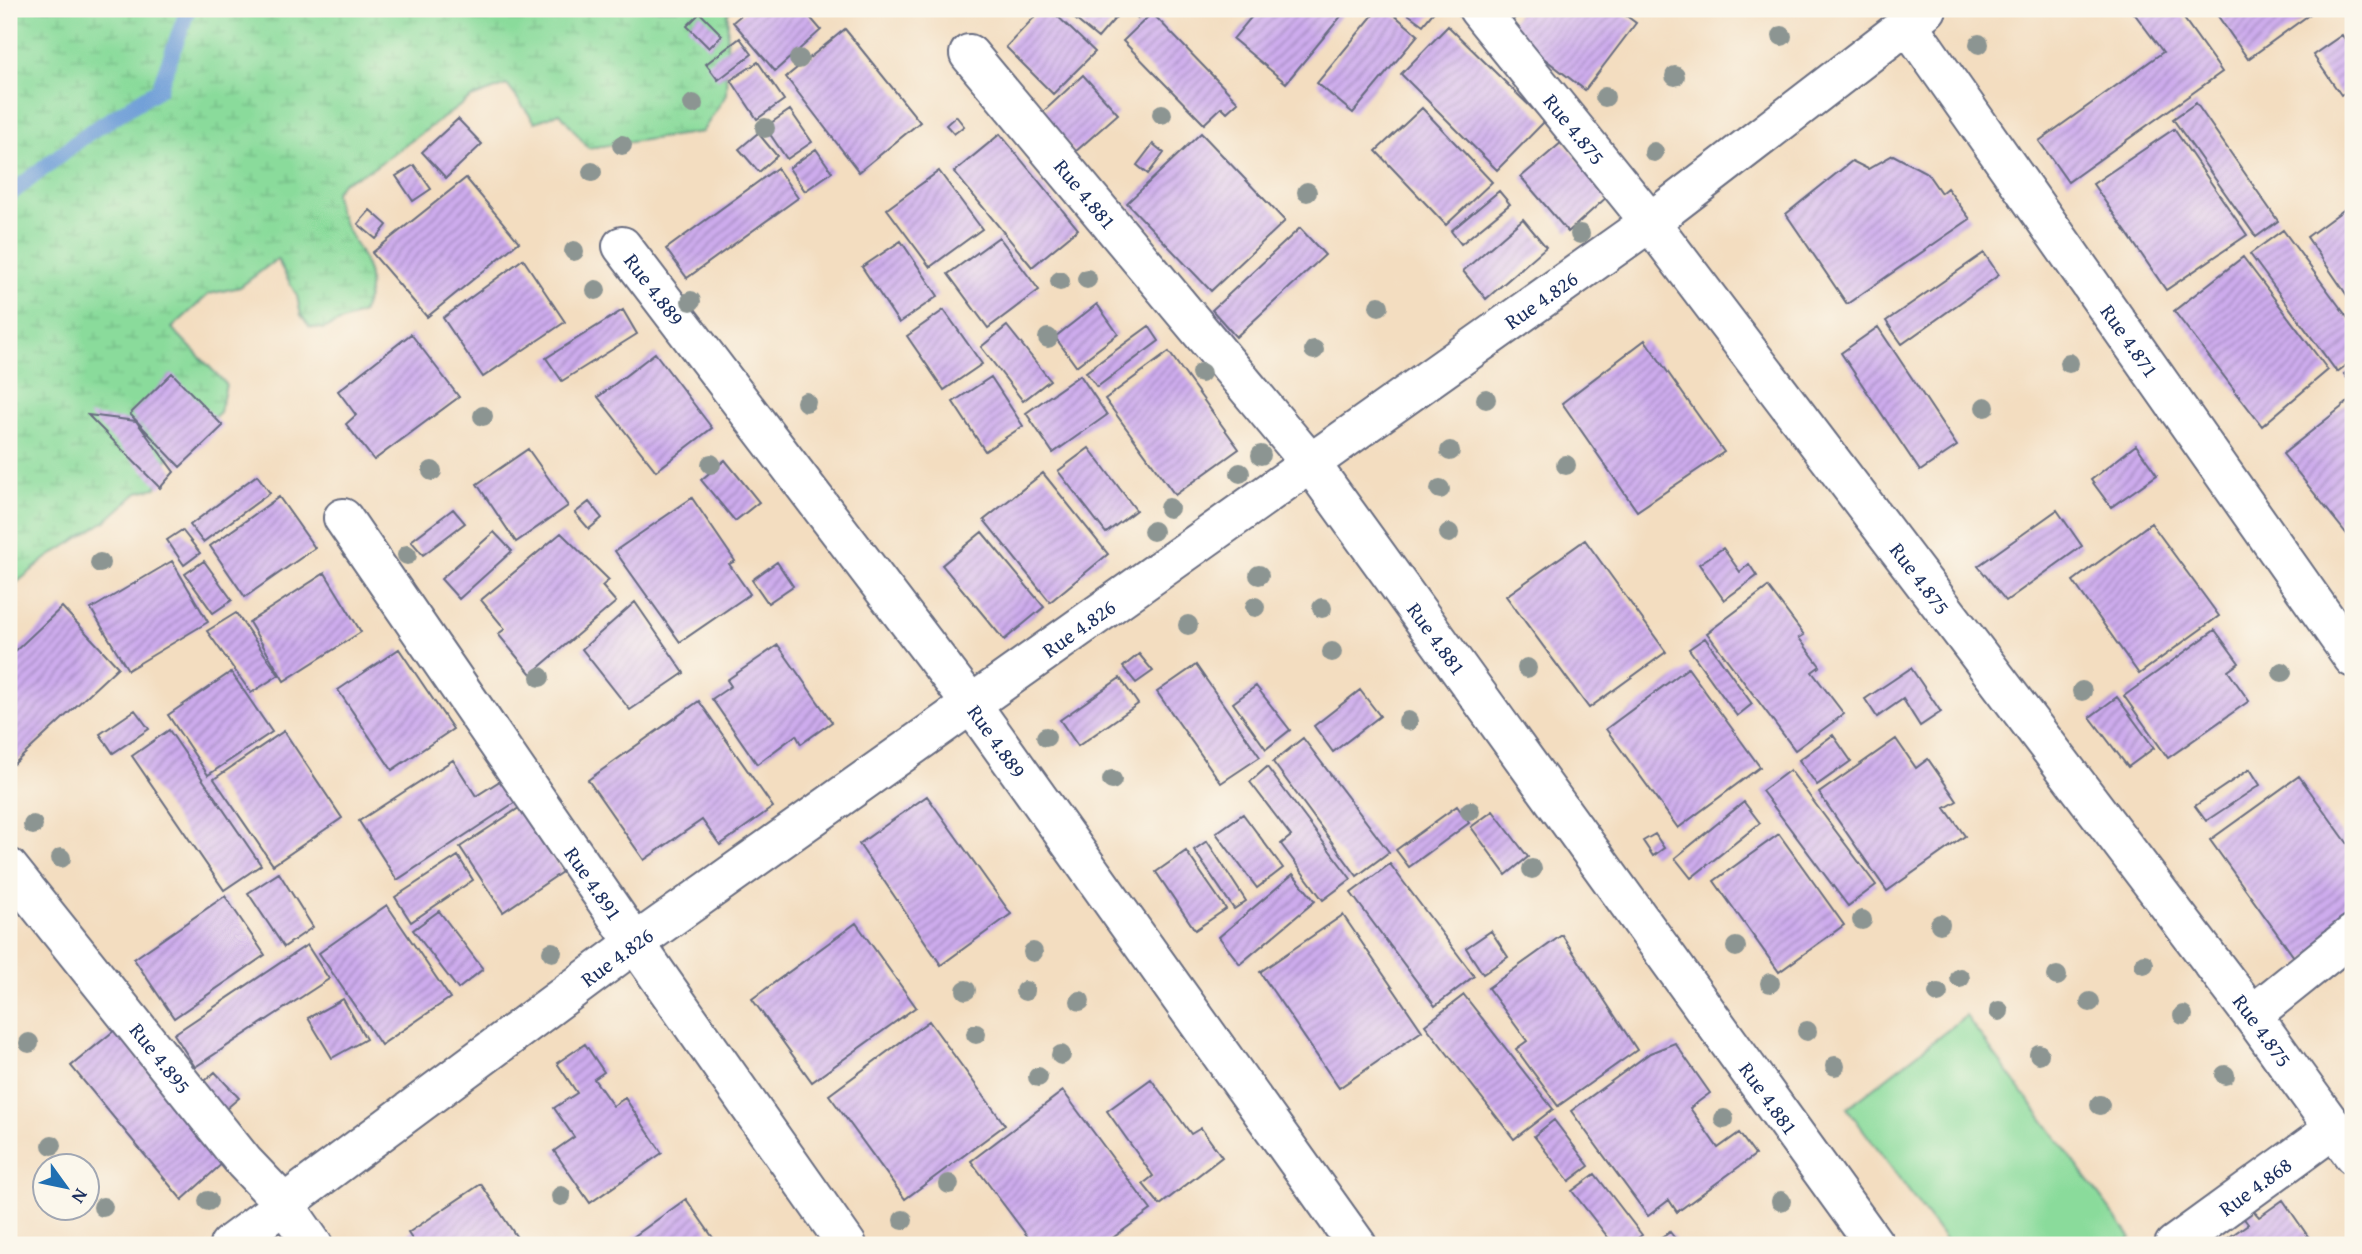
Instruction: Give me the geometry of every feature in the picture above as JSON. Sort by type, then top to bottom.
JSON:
[{"type":"street","name":"Rue 4.875","points":[[1478,9],[1650,222],[2252,1014],[2344,1142]]},
{"type":"street","name":"Rue 4.826","points":[[229,1245],[635,943],[1650,222],[1917,16]]},
{"type":"street","name":"Rue 4.871","points":[[1917,16],[2353,658]]},
{"type":"street","name":"Rue 4.881","points":[[969,54],[1311,464],[1875,1245]]},
{"type":"street","name":"Rue 4.889","points":[[622,246],[971,704],[1357,1245]]},
{"type":"street","name":"Rue 4.891","points":[[343,518],[846,1245]]},
{"type":"street","name":"Rue 4.895","points":[[9,868],[244,1162],[285,1205],[313,1245]]},
{"type":"street","points":[[2252,1014],[2353,934]]},
{"type":"street","name":"Rue 4.868","points":[[2174,1245],[2344,1142]]},
{"type":"green space","points":[[9,9],[733,9],[728,13],[726,95],[702,132],[588,148],[560,113],[535,122],[507,85],[471,98],[372,169],[343,182],[335,192],[338,209],[366,264],[369,278],[368,295],[362,313],[323,329],[310,327],[301,315],[297,296],[277,259],[240,287],[209,294],[172,328],[226,384],[220,412],[162,464],[156,488],[138,492],[107,520],[47,558],[9,589]]},
{"type":"green space","points":[[1966,1016],[2131,1238],[2121,1245],[1949,1245],[1847,1108]]},
{"type":"building","points":[[748,9],[803,9],[821,30],[775,71],[733,22]]},
{"type":"building","points":[[1042,9],[1050,9],[1095,52],[1053,94],[1006,47]]},
{"type":"building","points":[[1063,9],[1109,9],[1117,16],[1098,38]]},
{"type":"building","points":[[1127,9],[1146,9],[1138,18]]},
{"type":"building","points":[[1258,9],[1347,9],[1286,83],[1233,39]]},
{"type":"building","points":[[1378,9],[1387,9],[1418,35],[1353,113],[1317,83]]},
{"type":"building","points":[[1401,9],[1436,9],[1423,25]]},
{"type":"building","points":[[1522,9],[1617,9],[1636,23],[1585,90],[1506,29]]},
{"type":"building","points":[[2131,9],[2177,9],[2222,72],[2068,182],[2039,141],[2163,52]]},
{"type":"building","points":[[2213,9],[2317,9],[2248,59]]},
{"type":"building","points":[[700,13],[722,35],[709,48],[687,26]]},
{"type":"building","points":[[1152,13],[1238,102],[1227,112],[1222,107],[1204,124],[1123,41]]},
{"type":"building","points":[[1448,26],[1545,121],[1497,170],[1401,74]]},
{"type":"building","points":[[845,29],[920,122],[859,172],[786,77]]},
{"type":"building","points":[[2342,35],[2353,51],[2353,87],[2341,95],[2313,55]]},
{"type":"building","points":[[740,38],[752,54],[718,80],[706,64]]},
{"type":"building","points":[[758,62],[784,100],[757,119],[731,80]]},
{"type":"building","points":[[1083,75],[1118,114],[1075,152],[1042,113]]},
{"type":"building","points":[[2196,103],[2278,221],[2256,237],[2173,119]]},
{"type":"building","points":[[1422,108],[1492,182],[1446,225],[1376,151]]},
{"type":"building","points":[[790,110],[812,142],[787,159],[765,127]]},
{"type":"building","points":[[956,116],[964,126],[954,134],[946,125]]},
{"type":"building","points":[[458,119],[482,144],[446,178],[422,152]]},
{"type":"building","points":[[2174,129],[2247,235],[2166,290],[2093,184]]},
{"type":"building","points":[[758,133],[777,156],[759,172],[739,149]]},
{"type":"building","points":[[1201,133],[1285,221],[1211,291],[1127,203]]},
{"type":"building","points":[[1000,134],[1078,229],[1032,267],[954,172]]},
{"type":"building","points":[[1562,142],[1608,196],[1568,232],[1521,177]]},
{"type":"building","points":[[1153,144],[1164,153],[1148,174],[1137,165]]},
{"type":"building","points":[[816,149],[832,172],[805,191],[789,168]]},
{"type":"building","points":[[1893,155],[1927,173],[1941,193],[1947,188],[1970,219],[1847,304],[1786,214],[1852,161],[1868,169]]},
{"type":"building","points":[[414,165],[431,189],[413,201],[396,176]]},
{"type":"building","points":[[777,168],[798,198],[687,278],[666,249]]},
{"type":"building","points":[[939,171],[982,229],[930,267],[887,209]]},
{"type":"building","points":[[466,178],[519,242],[427,317],[372,253]]},
{"type":"building","points":[[1499,191],[1510,204],[1461,244],[1451,231]]},
{"type":"building","points":[[2353,203],[2353,304],[2307,237]]},
{"type":"building","points":[[370,210],[387,225],[376,239],[358,224]]},
{"type":"building","points":[[1523,219],[1546,247],[1486,299],[1463,271]]},
{"type":"building","points":[[1300,228],[1325,255],[1236,337],[1212,310]]},
{"type":"building","points":[[2283,230],[2353,325],[2353,360],[2337,372],[2250,254]]},
{"type":"building","points":[[999,237],[1039,290],[988,328],[948,274]]},
{"type":"building","points":[[901,241],[938,296],[899,323],[862,267]]},
{"type":"building","points":[[1984,253],[1999,275],[1902,344],[1886,321]]},
{"type":"building","points":[[2243,257],[2328,370],[2262,426],[2174,311]]},
{"type":"building","points":[[523,259],[565,322],[483,377],[443,318]]},
{"type":"building","points":[[1097,304],[1118,334],[1076,366],[1055,337]]},
{"type":"building","points":[[623,310],[637,334],[562,381],[546,358]]},
{"type":"building","points":[[944,310],[982,364],[944,390],[907,336]]},
{"type":"building","points":[[1007,326],[1050,380],[1023,401],[981,347]]},
{"type":"building","points":[[1149,326],[1159,341],[1097,387],[1086,372]]},
{"type":"building","points":[[1878,327],[1957,446],[1920,471],[1841,353]]},
{"type":"building","points":[[411,334],[459,397],[374,460],[346,424],[356,415],[338,391]]},
{"type":"building","points":[[1645,340],[1724,452],[1637,511],[1562,403]]},
{"type":"building","points":[[1169,352],[1239,449],[1175,495],[1105,399]]},
{"type":"building","points":[[655,353],[712,428],[656,471],[598,397]]},
{"type":"building","points":[[2353,368],[2353,386],[2344,374]]},
{"type":"building","points":[[172,373],[223,426],[180,467],[130,414]]},
{"type":"building","points":[[1080,375],[1107,415],[1053,453],[1026,413]]},
{"type":"building","points":[[991,377],[1023,426],[985,451],[953,402]]},
{"type":"building","points":[[2353,398],[2353,542],[2283,454]]},
{"type":"building","points":[[88,415],[136,421],[174,472],[160,488]]},
{"type":"building","points":[[2136,445],[2157,475],[2111,507],[2091,480]]},
{"type":"building","points":[[1089,448],[1136,510],[1106,533],[1058,471]]},
{"type":"building","points":[[528,449],[568,506],[516,542],[477,484]]},
{"type":"building","points":[[725,460],[759,502],[735,521],[701,480]]},
{"type":"building","points":[[1043,473],[1108,554],[1050,602],[984,520]]},
{"type":"building","points":[[257,475],[270,493],[203,542],[190,525]]},
{"type":"building","points":[[279,497],[315,548],[245,597],[210,546]]},
{"type":"building","points":[[692,498],[735,561],[729,564],[750,594],[680,642],[615,551]]},
{"type":"building","points":[[589,502],[602,518],[589,529],[575,513]]},
{"type":"building","points":[[453,509],[465,523],[423,555],[411,541]]},
{"type":"building","points":[[2057,510],[2082,546],[2006,601],[1978,566]]},
{"type":"building","points":[[2151,523],[2219,616],[2139,674],[2073,581]]},
{"type":"building","points":[[182,530],[200,553],[184,565],[167,540]]},
{"type":"building","points":[[494,532],[512,551],[459,599],[441,579]]},
{"type":"building","points":[[982,532],[1044,607],[1004,640],[942,565]]},
{"type":"building","points":[[561,533],[609,580],[602,586],[616,602],[531,674],[498,634],[505,629],[481,600]]},
{"type":"building","points":[[1585,540],[1666,652],[1589,708],[1506,596]]},
{"type":"building","points":[[1723,548],[1740,572],[1749,564],[1757,576],[1724,600],[1699,564]]},
{"type":"building","points":[[172,561],[208,622],[128,670],[91,609]]},
{"type":"building","points":[[204,561],[232,600],[213,613],[185,574]]},
{"type":"building","points":[[777,562],[793,586],[768,603],[752,580]]},
{"type":"building","points":[[325,573],[361,632],[284,681],[249,622]]},
{"type":"building","points":[[1768,587],[1804,635],[1799,638],[1820,666],[1812,672],[1844,714],[1795,750],[1707,633]]},
{"type":"building","points":[[635,602],[684,673],[630,710],[582,649]]},
{"type":"building","points":[[62,607],[118,667],[14,764],[9,758],[9,657]]},
{"type":"building","points":[[236,613],[279,675],[251,693],[207,631]]},
{"type":"building","points":[[2215,630],[2239,663],[2228,671],[2249,701],[2168,758],[2124,696]]},
{"type":"building","points":[[1705,638],[1752,704],[1737,716],[1689,649]]},
{"type":"building","points":[[778,645],[832,722],[801,744],[796,735],[757,764],[712,699],[731,686],[727,680]]},
{"type":"building","points":[[399,649],[453,729],[392,770],[338,690]]},
{"type":"building","points":[[1139,654],[1153,671],[1136,683],[1123,667]]},
{"type":"building","points":[[1196,665],[1260,757],[1221,783],[1157,692]]},
{"type":"building","points":[[1688,668],[1760,767],[1678,828],[1606,729]]},
{"type":"building","points":[[1911,668],[1941,712],[1920,726],[1903,699],[1877,717],[1865,699]]},
{"type":"building","points":[[231,672],[272,732],[208,775],[168,715]]},
{"type":"building","points":[[1120,678],[1138,704],[1078,746],[1060,720]]},
{"type":"building","points":[[1256,686],[1290,730],[1266,749],[1233,703]]},
{"type":"building","points":[[1360,690],[1380,716],[1333,752],[1314,726]]},
{"type":"building","points":[[2117,697],[2154,748],[2128,767],[2090,717]]},
{"type":"building","points":[[699,701],[773,807],[720,845],[702,820],[644,860],[588,780]]},
{"type":"building","points":[[135,710],[149,729],[113,753],[100,734]]},
{"type":"building","points":[[169,730],[261,865],[224,890],[132,756]]},
{"type":"building","points":[[284,731],[342,818],[273,865],[214,779]]},
{"type":"building","points":[[1833,735],[1851,761],[1817,785],[1799,760]]},
{"type":"building","points":[[1303,738],[1389,852],[1357,876],[1273,762]]},
{"type":"building","points":[[1896,739],[1916,768],[1928,759],[1957,801],[1945,808],[1965,836],[1887,891],[1819,793]]},
{"type":"building","points":[[453,760],[476,796],[503,779],[517,801],[397,880],[359,821]]},
{"type":"building","points":[[1267,767],[1351,879],[1323,900],[1281,844],[1291,836],[1250,782]]},
{"type":"building","points":[[2250,769],[2260,785],[2206,821],[2195,806]]},
{"type":"building","points":[[1790,770],[1876,885],[1848,906],[1762,791]]},
{"type":"building","points":[[2299,776],[2353,851],[2353,924],[2299,964],[2210,840]]},
{"type":"building","points":[[927,796],[1011,914],[941,965],[859,844]]},
{"type":"building","points":[[1744,802],[1760,823],[1691,878],[1675,858]]},
{"type":"building","points":[[1457,806],[1469,823],[1409,867],[1396,850]]},
{"type":"building","points":[[519,808],[562,872],[503,912],[460,847]]},
{"type":"building","points":[[1493,811],[1528,857],[1506,875],[1471,827]]},
{"type":"building","points":[[1243,814],[1283,868],[1257,888],[1216,833]]},
{"type":"building","points":[[1655,834],[1664,848],[1653,856],[1643,841]]},
{"type":"building","points":[[1779,834],[1844,925],[1779,972],[1714,881]]},
{"type":"building","points":[[1207,841],[1246,901],[1234,909],[1194,850]]},
{"type":"building","points":[[1186,851],[1226,909],[1195,930],[1156,872]]},
{"type":"building","points":[[458,856],[473,880],[411,922],[395,897]]},
{"type":"building","points":[[1390,864],[1474,976],[1435,1006],[1351,893]]},
{"type":"building","points":[[279,873],[313,927],[284,947],[248,893]]},
{"type":"building","points":[[1293,874],[1315,901],[1240,964],[1219,937]]},
{"type":"building","points":[[225,896],[265,955],[174,1018],[134,959]]},
{"type":"building","points":[[387,905],[450,998],[381,1045],[319,953]]},
{"type":"building","points":[[439,911],[483,969],[458,989],[413,930]]},
{"type":"building","points":[[1343,915],[1422,1031],[1339,1088],[1260,972]]},
{"type":"building","points":[[856,923],[916,1007],[812,1082],[752,999]]},
{"type":"building","points":[[1491,931],[1508,957],[1483,974],[1466,948]]},
{"type":"building","points":[[1562,935],[1637,1050],[1558,1106],[1516,1049],[1527,1041],[1488,988]]},
{"type":"building","points":[[307,945],[329,979],[195,1067],[174,1034]]},
{"type":"building","points":[[1464,995],[1553,1109],[1514,1139],[1425,1025]]},
{"type":"building","points":[[343,999],[366,1039],[332,1058],[308,1018]]},
{"type":"building","points":[[929,1021],[1005,1125],[905,1199],[829,1095]]},
{"type":"building","points":[[115,1030],[224,1162],[182,1200],[71,1066]]},
{"type":"building","points":[[1675,1043],[1710,1093],[1690,1108],[1718,1148],[1739,1133],[1755,1155],[1677,1212],[1669,1200],[1648,1216],[1571,1111],[1650,1053]]},
{"type":"building","points":[[585,1044],[604,1072],[594,1079],[613,1106],[625,1098],[662,1153],[590,1203],[554,1151],[574,1137],[554,1108],[577,1093],[557,1063]]},
{"type":"building","points":[[215,1072],[239,1098],[220,1114],[197,1088]]},
{"type":"building","points":[[1151,1079],[1191,1134],[1201,1128],[1222,1157],[1160,1205],[1143,1184],[1153,1176],[1107,1111]]},
{"type":"building","points":[[1063,1091],[1151,1210],[1103,1245],[1034,1245],[971,1161]]},
{"type":"building","points":[[1554,1120],[1589,1166],[1569,1181],[1534,1136]]},
{"type":"building","points":[[1595,1174],[1642,1235],[1628,1245],[1614,1245],[1572,1191]]},
{"type":"building","points":[[481,1184],[522,1245],[416,1245],[408,1233]]},
{"type":"building","points":[[686,1199],[718,1245],[622,1245]]},
{"type":"building","points":[[2283,1200],[2314,1245],[2218,1245],[2248,1224],[2242,1216],[2252,1209],[2259,1217]]},
{"type":"building","points":[[1670,1232],[1680,1245],[1652,1245]]},
{"type":"waterway","points":[[9,195],[87,134],[159,89],[188,9]]}]
